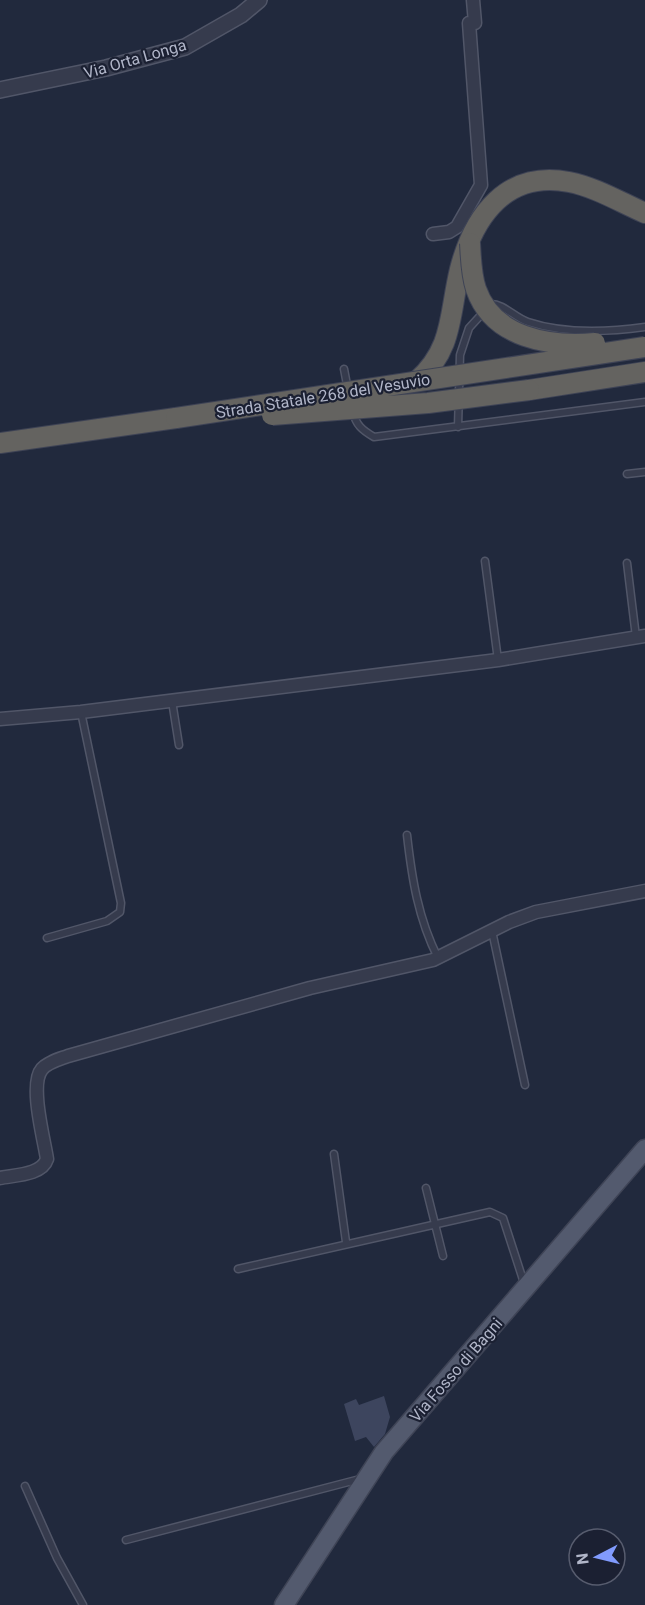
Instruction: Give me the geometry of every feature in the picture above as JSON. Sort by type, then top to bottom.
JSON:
[{"type":"highway","points":[[417,381],[434,367],[444,348],[461,267],[485,210],[498,198],[522,184],[554,179],[584,186],[637,209]]},
{"type":"highway","points":[[470,243],[476,290],[483,305],[506,328],[520,335],[557,344],[592,344],[645,338]]},
{"type":"highway","name":"Strada Statale 268 del Vesuvio","points":[[0,443],[645,347]]},
{"type":"highway","points":[[176,418],[227,418],[428,404],[645,372]]},
{"type":"main road","name":"Via Fosso di Bagni","points":[[284,1605],[366,1478],[398,1436],[645,1149]]},
{"type":"street","name":"Via Orta Longa","points":[[0,90],[106,68],[185,48],[241,15],[259,0]]},
{"type":"street","points":[[433,234],[449,232],[457,227],[481,185],[469,23],[475,23],[473,0]]},
{"type":"street","points":[[0,719],[81,712],[498,660],[640,637]]},
{"type":"street","points":[[0,1178],[38,1170],[45,1165],[47,1159],[36,1083],[41,1070],[49,1064],[68,1056],[310,988],[438,958],[492,930],[536,912],[645,891]]},
{"type":"lane","points":[[458,427],[460,355],[469,328],[491,304],[498,304],[528,322],[562,329],[600,331],[645,327]]},
{"type":"lane","points":[[344,369],[355,421],[362,430],[374,437],[645,402]]},
{"type":"lane","points":[[627,474],[645,472]]},
{"type":"lane","points":[[485,561],[498,660]]},
{"type":"lane","points":[[627,563],[640,637]]},
{"type":"lane","points":[[171,700],[179,745]]},
{"type":"lane","points":[[47,938],[107,921],[120,912],[121,903],[81,712]]},
{"type":"lane","points":[[407,835],[417,905],[425,933],[438,958]]},
{"type":"lane","points":[[492,930],[525,1085]]},
{"type":"lane","points":[[334,1154],[346,1242]]},
{"type":"lane","points":[[426,1188],[442,1256]]},
{"type":"lane","points":[[238,1269],[346,1242],[481,1213],[497,1213],[507,1226],[519,1274],[527,1288]]},
{"type":"lane","points":[[126,1540],[366,1478]]},
{"type":"lane","points":[[25,1486],[57,1558],[83,1605]]},
{"type":"building","points":[[384,1396],[390,1417],[385,1434],[374,1447],[366,1437],[355,1441],[344,1404],[356,1399],[359,1405]]}]
